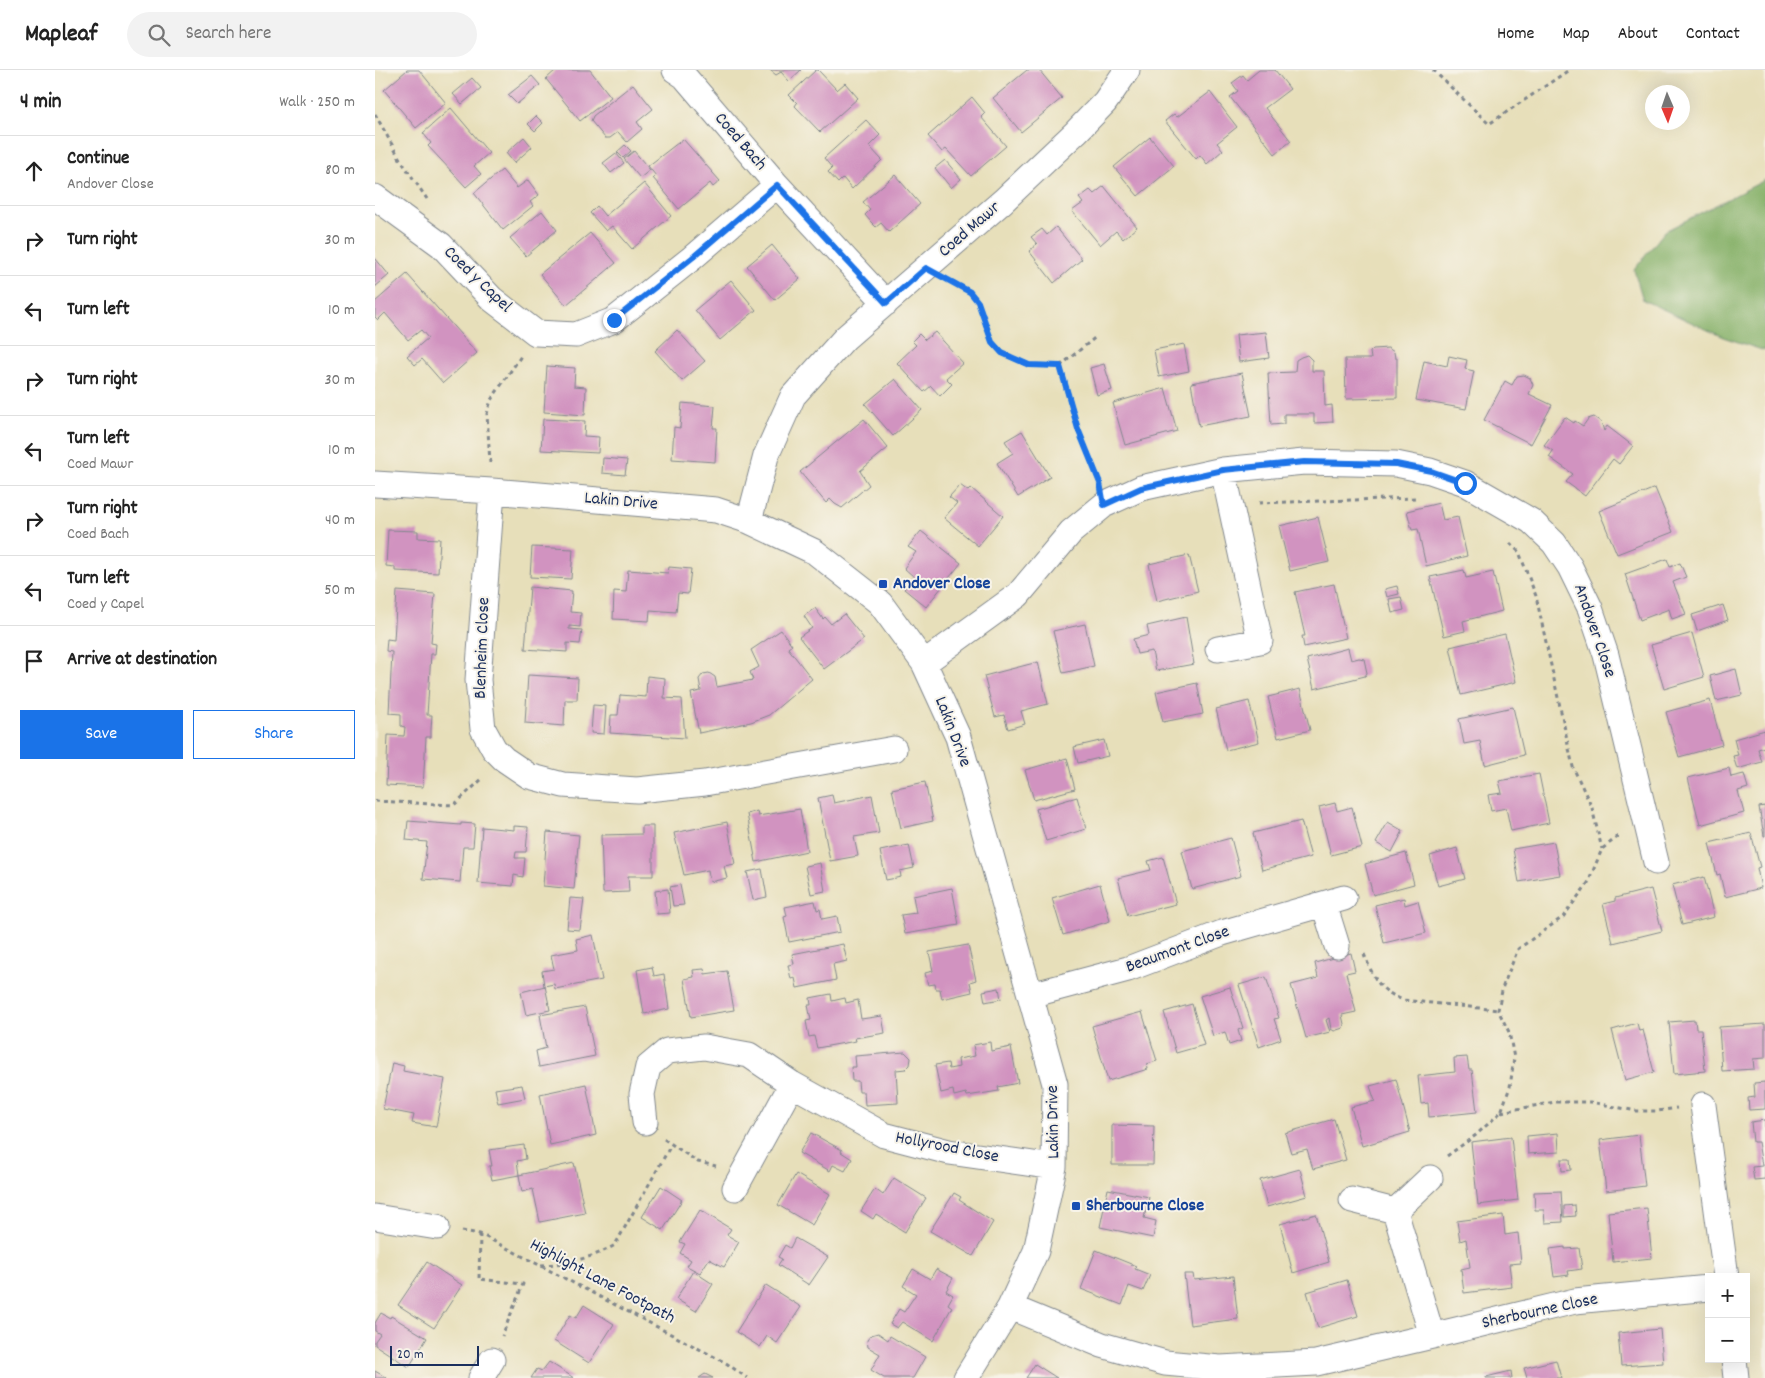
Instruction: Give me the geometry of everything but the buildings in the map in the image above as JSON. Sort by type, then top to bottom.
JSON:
[{"type":"street","name":"Coed Bach","points":[[675,70],[683,76],[777,185],[886,303]]},
{"type":"street","name":"Coed Mawr","points":[[749,520],[766,456],[793,396],[845,338],[1003,201],[1076,132],[1105,102],[1127,70]]},
{"type":"street","points":[[536,333],[575,336],[614,320],[692,258],[777,185]]},
{"type":"street","name":"Coed y Capel","points":[[375,197],[441,245],[492,299],[536,333]]},
{"type":"street","name":"Andover Close","points":[[924,663],[1018,595],[1071,532],[1104,505],[1141,488],[1223,470],[1304,462],[1396,464],[1431,471],[1465,483],[1531,521],[1554,543],[1570,567],[1590,608],[1605,655],[1656,862]]},
{"type":"street","points":[[1218,649],[1260,640],[1232,504],[1223,470]]},
{"type":"street","name":"Lakin Drive","points":[[375,484],[492,491],[716,510],[749,520],[815,552],[880,603],[924,663],[958,737],[1055,1084],[1054,1167],[1037,1251],[1010,1307],[965,1378]]},
{"type":"street","name":"Blenheim Close","points":[[492,491],[478,680],[483,729],[494,749],[504,759],[529,776],[563,785],[637,790],[705,783],[894,749]]},
{"type":"street","name":"Beaumont Close","points":[[1031,995],[1128,969],[1222,933],[1334,901],[1337,946]]},
{"type":"street","name":"Hollyrood Close","points":[[645,1122],[642,1094],[648,1067],[667,1051],[705,1047],[749,1055],[792,1084],[884,1135],[949,1152],[1054,1167]]},
{"type":"street","points":[[735,1188],[792,1084]]},
{"type":"street","points":[[1703,1105],[1725,1273]]},
{"type":"street","points":[[1395,1211],[1429,1178]]},
{"type":"street","points":[[1353,1200],[1395,1211]]},
{"type":"street","points":[[1395,1211],[1432,1336]]},
{"type":"street","points":[[375,1217],[437,1227]]},
{"type":"street","name":"Sherbourne Close","points":[[1010,1307],[1111,1348],[1165,1363],[1220,1368],[1315,1363],[1575,1301],[1705,1288]]},
{"type":"street","points":[[1734,1363],[1736,1378]]},
{"type":"path","points":[[1433,70],[1489,124],[1569,70]]},
{"type":"path","points":[[375,114],[400,159],[429,203]]},
{"type":"path","points":[[926,268],[970,292],[978,302],[992,342],[1002,353],[1029,365],[1060,366],[1097,336]]},
{"type":"path","points":[[492,491],[487,414],[491,400],[536,333]]},
{"type":"path","points":[[1060,366],[1078,429],[1100,483],[1104,505]]},
{"type":"path","points":[[1232,504],[1417,498]]},
{"type":"path","points":[[1505,538],[1519,552],[1537,596],[1573,767],[1592,808],[1602,849]]},
{"type":"path","points":[[375,801],[454,806],[504,759]]},
{"type":"path","points":[[1429,1178],[1440,1161],[1476,1135],[1501,1112],[1510,1087],[1514,1058],[1509,1032],[1498,1010],[1503,986],[1518,949],[1563,917],[1588,883],[1602,849],[1645,817]]},
{"type":"path","points":[[1362,950],[1373,975],[1389,994],[1403,1000],[1498,1010]]},
{"type":"path","points":[[1501,1112],[1555,1102],[1590,1102],[1637,1111],[1658,1111],[1703,1105]]},
{"type":"path","points":[[645,1122],[671,1145],[698,1162],[723,1167],[748,1164]]},
{"type":"path","points":[[539,1265],[562,1264],[602,1253],[615,1245],[671,1145]]},
{"type":"path","name":"Highlight Lane Footpath","points":[[437,1227],[480,1234],[726,1363],[747,1378]]},
{"type":"path","points":[[480,1234],[479,1279],[523,1284],[487,1369]]},
{"type":"green space","points":[[1765,180],[1765,351],[1723,337],[1643,300],[1634,270],[1665,231]]},
{"type":"place","name":"Andover Close","points":[[883,584]]},
{"type":"place","name":"Sherbourne Close","points":[[1076,1206]]},
{"type":"route","points":[[614,320],[692,258],[777,185],[886,303],[926,268],[970,292],[978,302],[992,342],[1002,353],[1029,365],[1060,366],[1078,429],[1100,483],[1104,505],[1141,488],[1223,470],[1304,462],[1396,464],[1431,471],[1465,483]]}]
